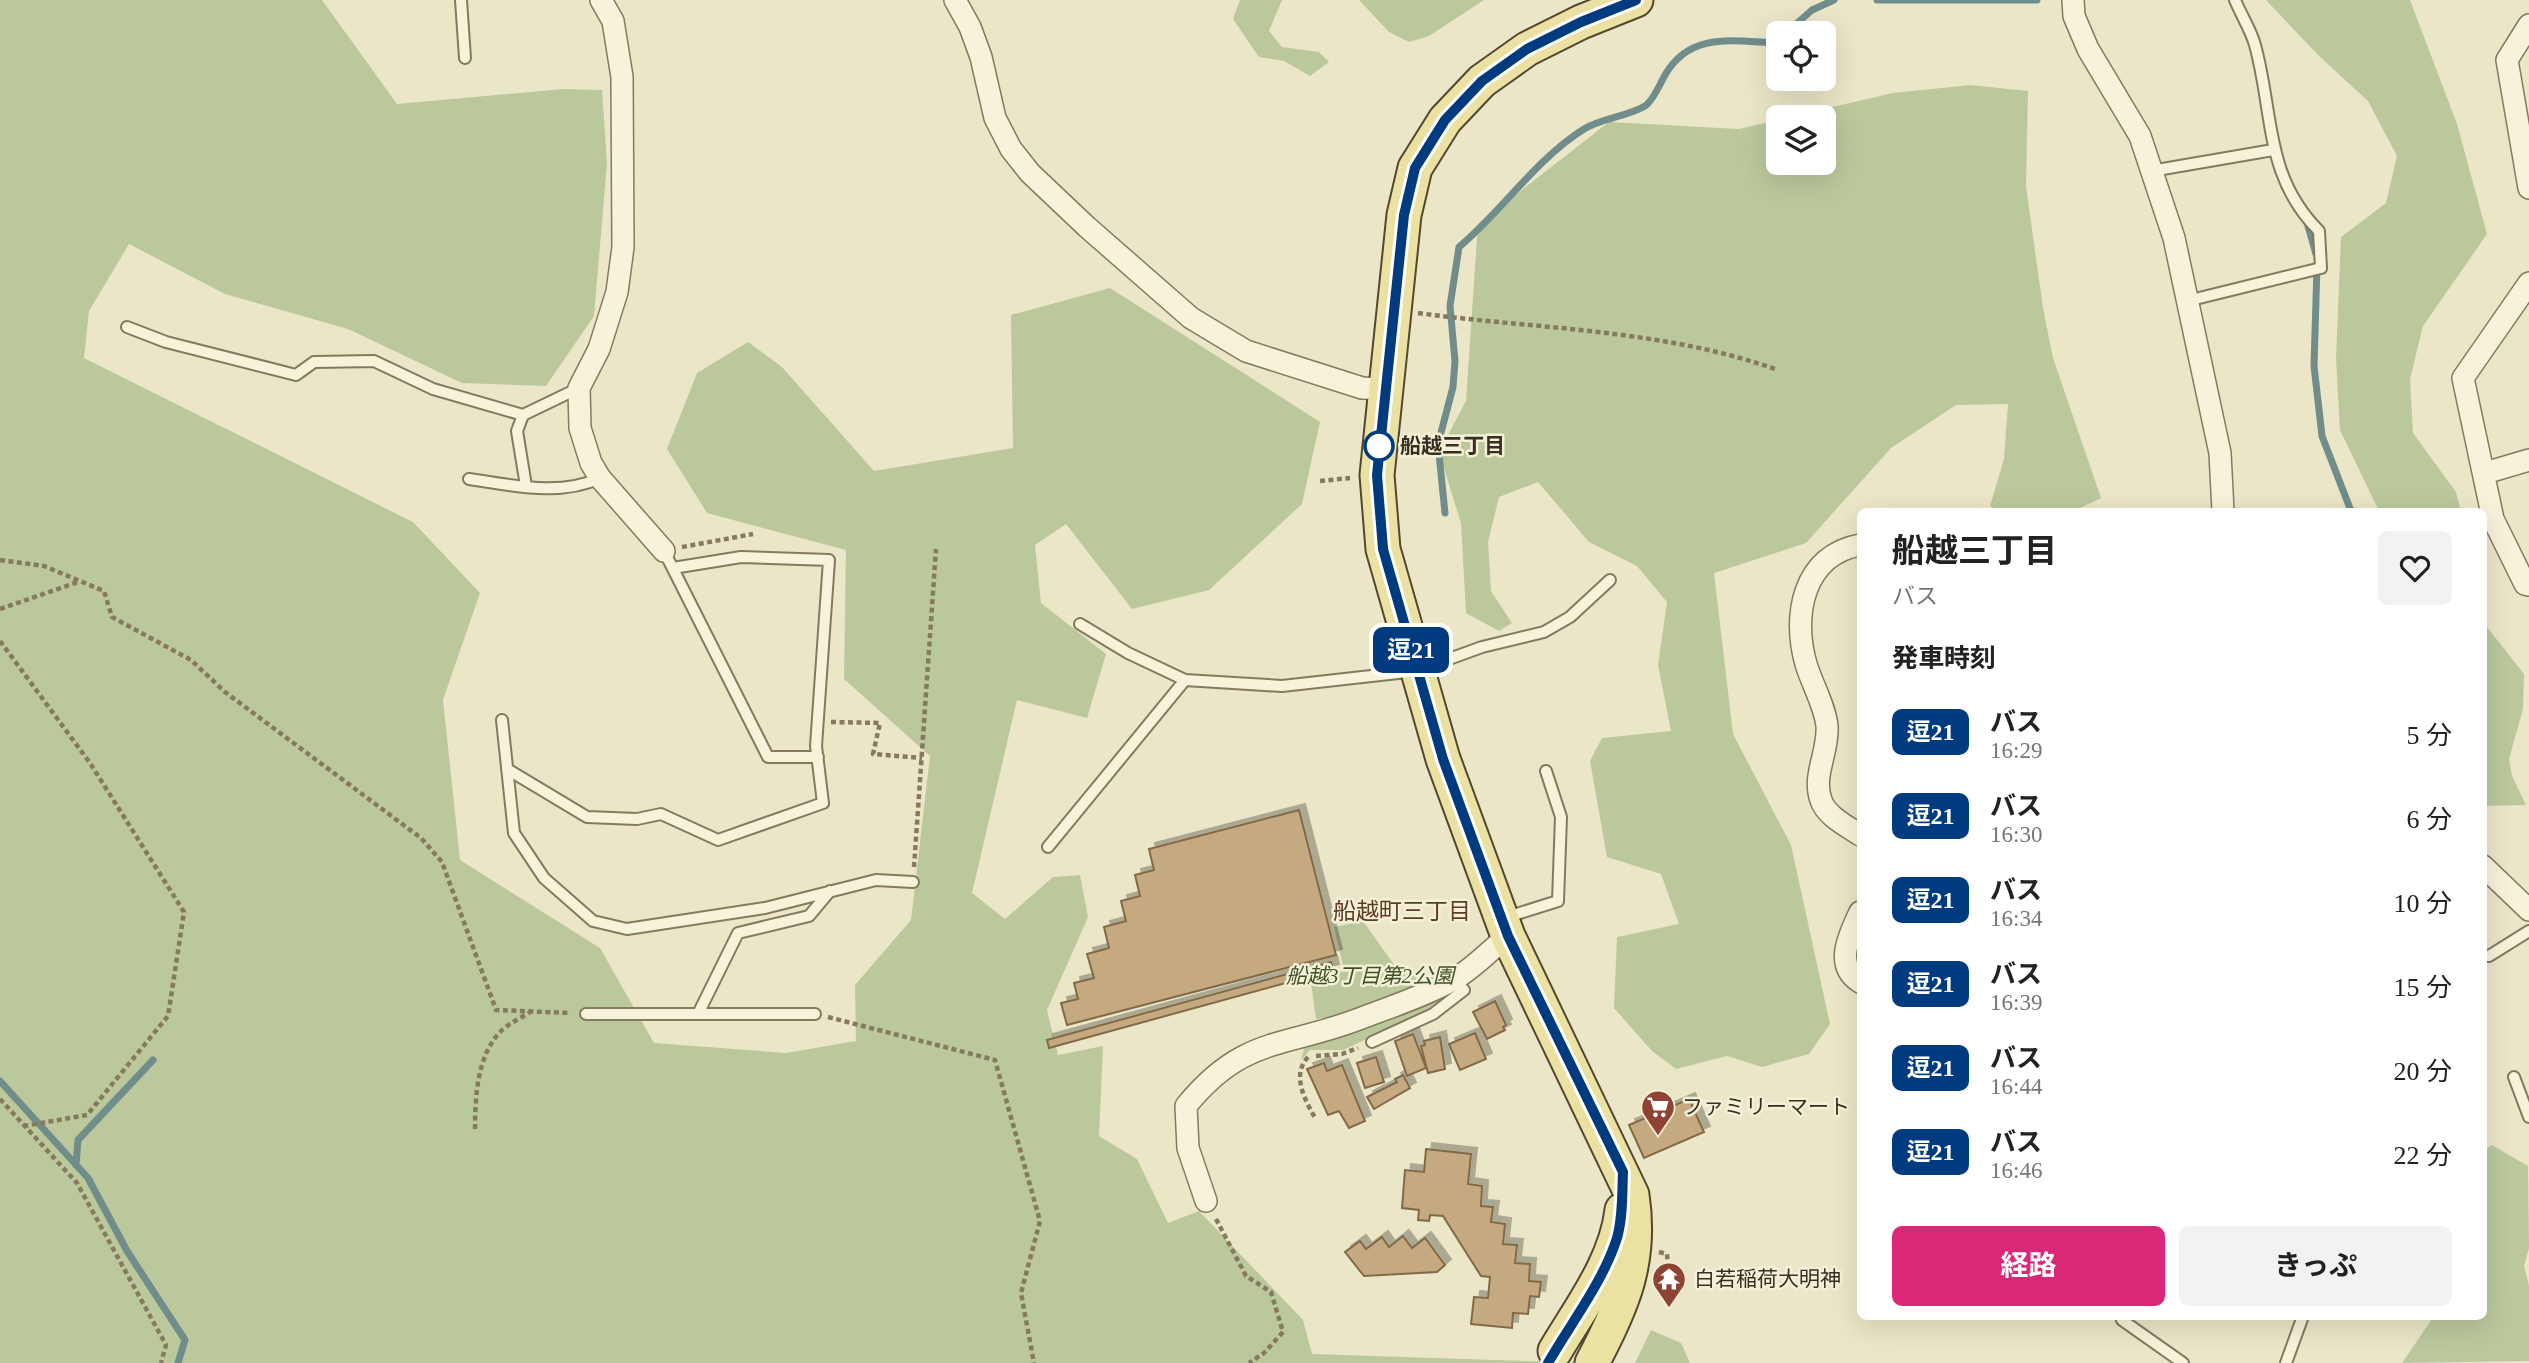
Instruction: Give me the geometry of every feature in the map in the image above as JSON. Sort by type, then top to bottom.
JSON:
[{"type":"main road","points":[[1592,1363],[1629,1285],[1636,1219],[1632,1195],[1505,928],[1443,759],[1383,549],[1377,475],[1404,215],[1415,168],[1445,120],[1482,81],[1527,49],[1581,22],[1636,0]]},
{"type":"main road","points":[[1555,1351],[1603,1270],[1617,1238],[1622,1213],[1623,1172]]},
{"type":"street","points":[[601,0],[613,21],[622,77],[623,247],[617,292],[598,349],[579,388],[580,428],[591,463],[600,478],[668,559]]},
{"type":"street","points":[[955,0],[978,47],[995,118],[1011,149],[1030,173],[1087,227],[1191,318],[1246,351],[1362,388],[1385,389]]},
{"type":"street","points":[[2073,0],[2074,16],[2088,48],[2140,136],[2174,238],[2220,453],[2223,508]]},
{"type":"street","points":[[2529,25],[2507,60],[2529,188]]},
{"type":"street","points":[[2529,283],[2463,378],[2493,519],[2525,584],[2529,585]]},
{"type":"street","points":[[2485,473],[2529,460]]},
{"type":"street","points":[[1857,546],[1836,551],[1817,568],[1806,587],[1801,616],[1805,662],[1827,724],[1817,787],[1822,803],[1837,820],[1857,833]]},
{"type":"street","points":[[2487,870],[2529,910]]},
{"type":"street","points":[[1857,919],[1845,946],[1846,962],[1857,978]]},
{"type":"street","points":[[1206,1201],[1188,1148],[1186,1106],[1208,1079],[1238,1057],[1297,1036],[1356,1020],[1454,979],[1505,928]]},
{"type":"lane","points":[[461,0],[465,58]]},
{"type":"lane","points":[[2187,301],[2321,268],[2319,231],[2298,210],[2281,176],[2273,150],[2254,42],[2235,0]]},
{"type":"lane","points":[[2151,171],[2273,150]]},
{"type":"lane","points":[[127,327],[166,342],[296,375],[314,362],[374,361],[433,388],[523,415],[579,388]]},
{"type":"lane","points":[[523,415],[517,431],[526,486]]},
{"type":"lane","points":[[469,479],[552,489],[587,484],[600,478]]},
{"type":"lane","points":[[507,769],[587,817],[637,819],[661,814],[718,840],[823,803],[818,757],[829,560],[741,556],[668,559],[768,757],[818,757]]},
{"type":"lane","points":[[1080,624],[1128,653],[1185,680],[1282,686],[1416,671],[1482,647],[1544,632],[1570,617],[1610,580]]},
{"type":"lane","points":[[1048,847],[1185,680]]},
{"type":"lane","points":[[502,720],[514,833],[544,878],[593,921],[627,929],[765,908],[876,880],[914,882]]},
{"type":"lane","points":[[1505,928],[1558,901],[1561,817],[1546,771]]},
{"type":"lane","points":[[698,1014],[738,933],[809,916],[830,891]]},
{"type":"lane","points":[[2487,956],[2529,931]]},
{"type":"lane","points":[[1372,1042],[1433,1014],[1464,990],[1454,979]]},
{"type":"lane","points":[[586,1014],[814,1014]]},
{"type":"lane","points":[[2514,1077],[2529,1117]]},
{"type":"lane","points":[[2122,1320],[2183,1363]]},
{"type":"lane","points":[[2286,1363],[2302,1320]]},
{"type":"path","points":[[1454,318],[1673,342],[1737,355],[1774,369]]},
{"type":"path","points":[[668,559],[754,534]]},
{"type":"path","points":[[914,882],[936,550]]},
{"type":"path","points":[[0,560],[44,566],[104,591],[112,617],[191,660],[225,692],[421,838],[442,862],[496,1010],[586,1014]]},
{"type":"path","points":[[0,609],[78,582]]},
{"type":"path","points":[[0,641],[90,763],[184,912],[168,1016],[87,1115],[24,1126]]},
{"type":"path","points":[[819,722],[880,723],[873,754],[922,758]]},
{"type":"path","points":[[475,1129],[475,1091],[486,1054],[501,1031],[530,1011]]},
{"type":"path","points":[[814,1014],[995,1060],[1040,1221],[1021,1293],[1034,1363]]},
{"type":"path","points":[[1315,1118],[1301,1092],[1300,1077],[1304,1060],[1309,1056],[1342,1054],[1372,1042]]},
{"type":"path","points":[[0,1099],[77,1183],[166,1345],[160,1363]]},
{"type":"path","points":[[1206,1201],[1246,1276],[1270,1292],[1283,1332],[1264,1353],[1249,1363]]},
{"type":"path","points":[[1648,1249],[1667,1254],[1670,1293]]},
{"type":"green space","points":[[0,0],[322,0],[397,104],[564,89],[602,90],[607,163],[594,316],[546,386],[462,383],[348,329],[225,294],[129,244],[89,311],[84,358],[413,522],[480,593],[443,700],[460,860],[600,948],[654,1043],[786,1053],[856,1041],[855,985],[911,920],[930,756],[844,679],[846,550],[707,513],[667,449],[697,373],[748,342],[782,367],[874,471],[1013,448],[1011,315],[1110,288],[1320,422],[1302,504],[1209,590],[1132,609],[1066,524],[1035,545],[1041,603],[1106,654],[1087,718],[1017,700],[972,893],[1005,919],[1053,877],[1080,875],[1088,917],[1047,1010],[1058,1055],[1103,1046],[1099,1136],[1137,1159],[1168,1223],[1199,1211],[1303,1320],[1312,1354],[1588,1363],[0,1363]]},
{"type":"green space","points":[[1240,0],[1282,0],[1269,31],[1282,47],[1319,52],[1329,62],[1310,76],[1284,61],[1259,57],[1233,19]]},
{"type":"green space","points":[[1359,0],[1484,0],[1429,36],[1409,42],[1389,32]]},
{"type":"green space","points":[[2266,0],[2410,0],[2457,124],[2487,234],[2423,326],[2410,379],[2413,433],[2456,492],[2460,508],[2378,508],[2340,430],[2336,358],[2341,237],[2386,203],[2397,156],[2368,101],[2317,54]]},
{"type":"green space","points":[[1970,85],[2028,91],[2026,186],[2043,308],[2053,358],[2101,498],[2080,508],[1990,506],[2004,459],[2008,404],[1956,405],[1891,448],[1806,543],[1714,573],[1733,734],[1791,845],[1830,1024],[1809,1054],[1762,1067],[1727,1056],[1676,1069],[1652,1051],[1614,1008],[1617,937],[1679,924],[1661,874],[1607,857],[1590,761],[1602,738],[1671,731],[1658,665],[1667,602],[1637,566],[1589,542],[1538,482],[1499,497],[1488,542],[1491,591],[1512,623],[1499,631],[1466,613],[1461,523],[1439,452],[1466,401],[1478,224],[1609,122],[1739,129],[1766,123],[1766,175],[1836,175],[1836,106],[1893,93]]},
{"type":"green space","points":[[2487,627],[2524,674],[2523,709],[2509,759],[2512,776],[2526,805],[2487,806]]},
{"type":"green space","name":"船越3丁目第2公園","points":[[1363,921],[1395,966],[1432,978],[1349,1014],[1316,1019],[1311,983],[1344,970],[1334,927]]},
{"type":"green space","points":[[1457,987],[1421,1014],[1343,1050],[1310,1050],[1301,1060],[1306,1042]]},
{"type":"green space","points":[[2492,1145],[2528,1166],[2529,1248],[2524,1266],[2529,1286],[2529,1361],[2402,1363],[2431,1320],[2487,1320],[2487,1148]]},
{"type":"green space","points":[[1651,1330],[1681,1343],[1690,1363],[1635,1363]]},
{"type":"building","points":[[1299,810],[1336,955],[1067,1025],[1061,1003],[1078,999],[1074,983],[1094,978],[1087,954],[1109,948],[1104,927],[1126,921],[1121,901],[1140,896],[1135,875],[1154,870],[1149,849]]},
{"type":"building","points":[[1331,962],[1333,970],[1049,1048],[1047,1040]]},
{"type":"building","points":[[1495,1001],[1506,1025],[1503,1027],[1505,1030],[1487,1039],[1473,1012]]},
{"type":"building","points":[[1475,1033],[1486,1059],[1460,1070],[1449,1044]]},
{"type":"building","points":[[1413,1034],[1426,1068],[1407,1076],[1395,1041]]},
{"type":"building","points":[[1440,1037],[1445,1069],[1428,1073],[1421,1046],[1425,1045],[1424,1041]]},
{"type":"building","points":[[1376,1057],[1384,1082],[1365,1088],[1357,1063]]},
{"type":"building","points":[[1324,1063],[1327,1071],[1342,1065],[1365,1121],[1349,1128],[1339,1111],[1328,1115],[1307,1069]]},
{"type":"building","points":[[1403,1075],[1410,1088],[1374,1109],[1367,1097],[1397,1082],[1395,1079]]},
{"type":"building","points":[[1689,1099],[1704,1132],[1644,1158],[1629,1125]]},
{"type":"building","points":[[1426,1149],[1471,1154],[1468,1184],[1482,1186],[1481,1206],[1493,1207],[1491,1222],[1505,1224],[1503,1244],[1517,1245],[1515,1263],[1530,1264],[1529,1281],[1541,1282],[1539,1297],[1530,1296],[1528,1314],[1513,1313],[1512,1328],[1471,1324],[1474,1297],[1488,1298],[1490,1277],[1481,1276],[1443,1216],[1430,1215],[1429,1221],[1418,1220],[1419,1210],[1402,1208],[1405,1170],[1424,1172]]},
{"type":"building","points":[[1403,1236],[1412,1248],[1425,1238],[1445,1265],[1437,1272],[1364,1276],[1345,1252],[1360,1241],[1366,1249],[1382,1237],[1389,1247]]},
{"type":"waterway","points":[[1800,21],[1812,10],[1834,0]]},
{"type":"waterway","points":[[1877,0],[2037,0]]},
{"type":"waterway","points":[[1445,513],[1438,444],[1453,387],[1455,361],[1450,306],[1459,247],[1567,141],[1591,125],[1630,113],[1648,104],[1675,61],[1687,52],[1699,45],[1713,42],[1766,42]]},
{"type":"waterway","points":[[2306,219],[2316,254]]},
{"type":"waterway","points":[[2317,266],[2314,366],[2322,436],[2350,508]]},
{"type":"waterway","points":[[76,1165],[78,1140],[153,1060]]},
{"type":"waterway","points":[[0,1081],[88,1178],[127,1251],[185,1340],[178,1363]]},
{"type":"bus line","name":"逗21","points":[[1548,1363],[1603,1270],[1617,1238],[1622,1213],[1623,1172],[1508,936],[1443,759],[1383,549],[1377,475],[1404,215],[1415,168],[1445,120],[1482,81],[1527,49],[1581,22],[1636,0]]},
{"type":"place","name":"船越三丁目","points":[[1379,446]]},
{"type":"place","name":"ファミリーマート","points":[[1658,1137]]},
{"type":"place","name":"白若稲荷大明神","points":[[1669,1309]]},
{"type":"district","name":"船越町三丁目","points":[[1402,911]]}]
